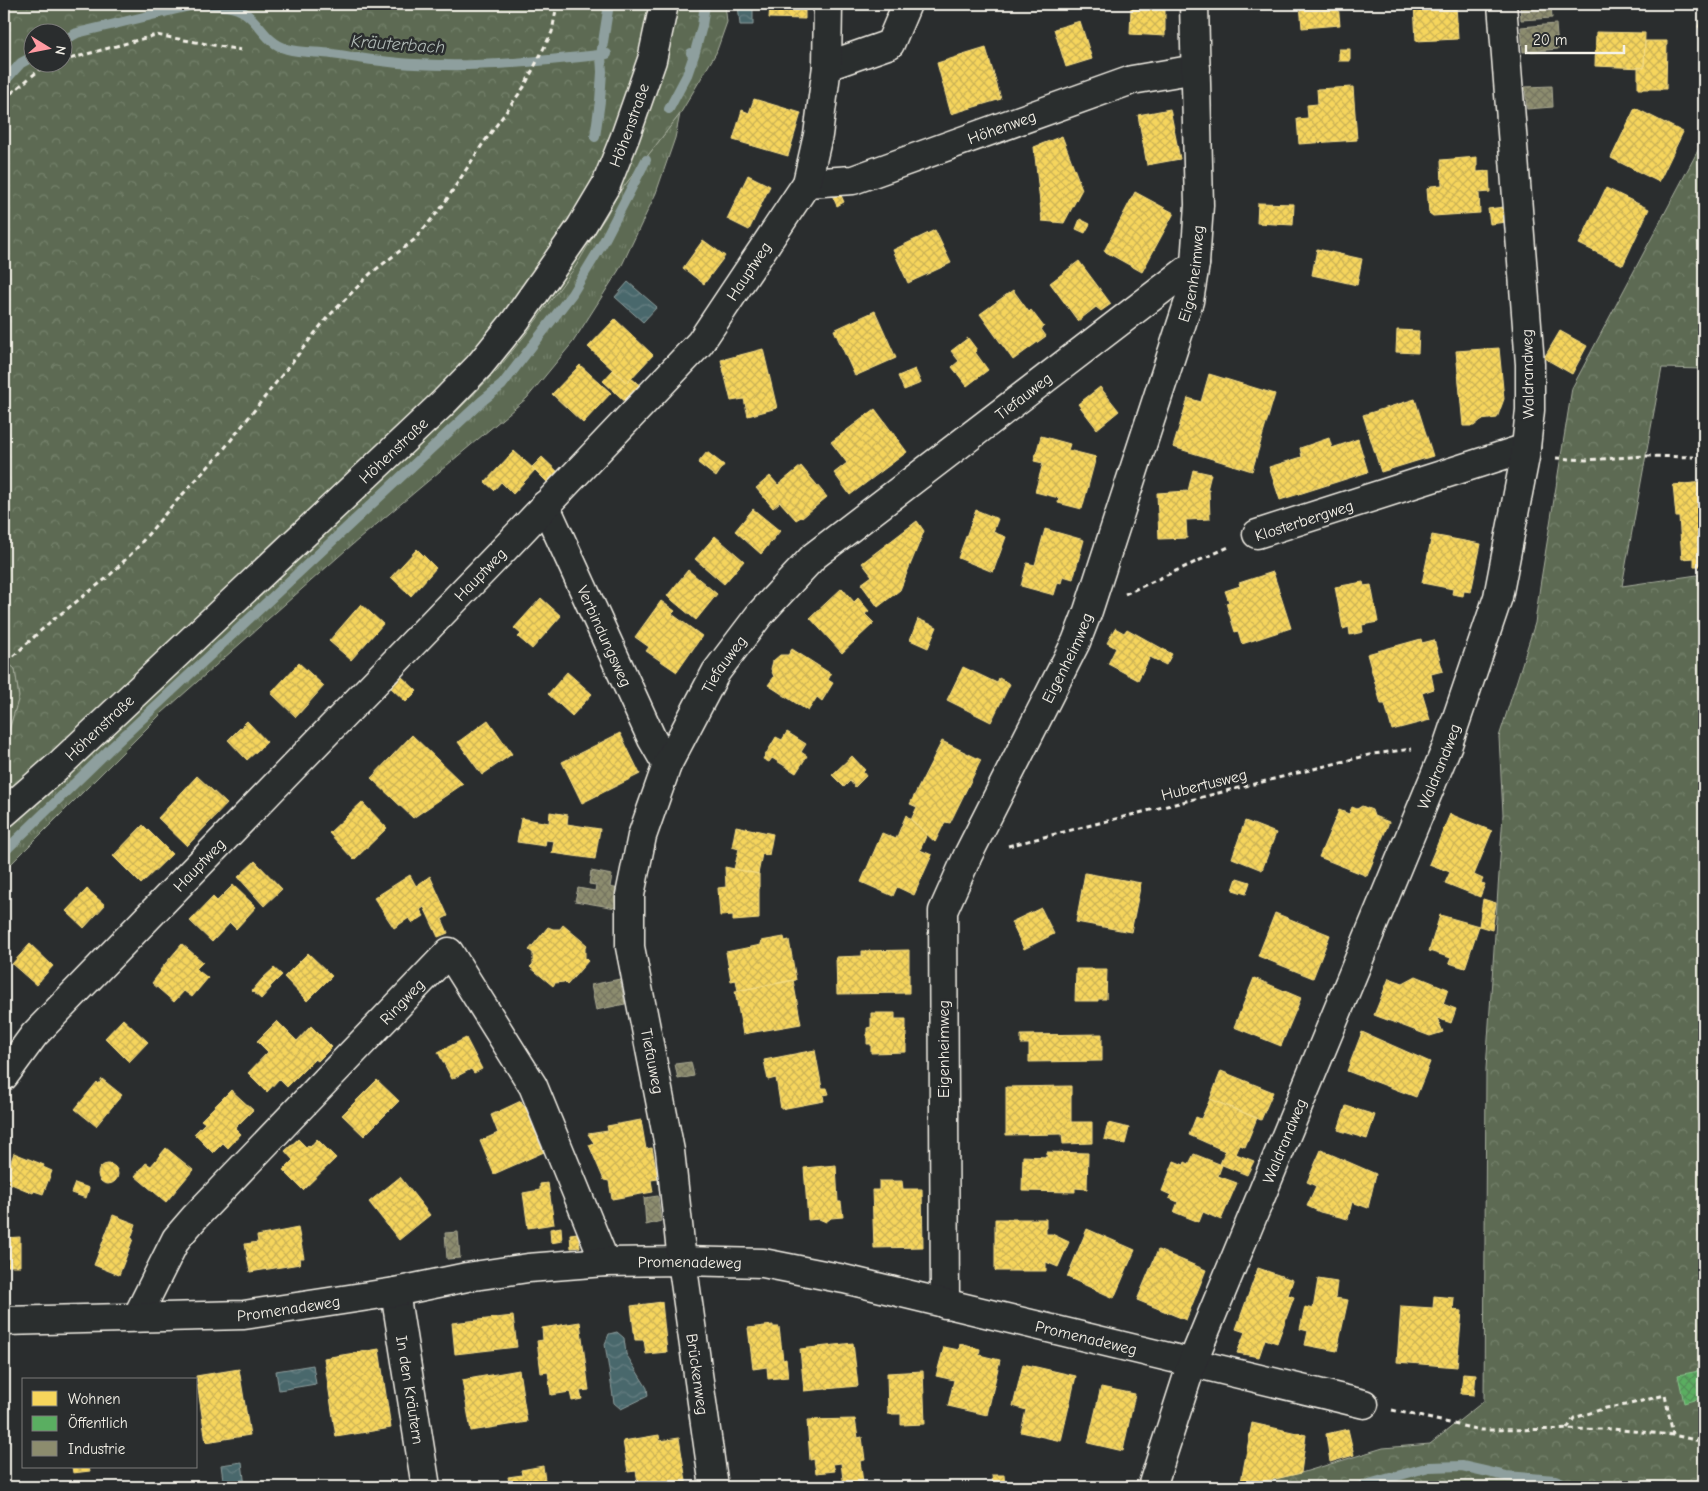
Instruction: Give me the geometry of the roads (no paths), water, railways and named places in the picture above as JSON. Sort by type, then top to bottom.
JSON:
[{"type":"street","name":"Höhenstraße","points":[[4,813],[59,765],[427,418],[485,358],[546,279],[581,227],[606,185],[652,60],[664,4]]},
{"type":"street","name":"Hauptweg","points":[[4,1076],[40,1028],[700,343],[806,184],[818,135],[827,66],[828,4]]},
{"type":"street","points":[[827,66],[890,44],[907,4]]},
{"type":"street","name":"Eigenheimweg","points":[[945,1304],[943,911],[968,856],[1076,642],[1088,611],[1188,301],[1196,264],[1199,205],[1194,4]]},
{"type":"street","name":"Waldrandweg","points":[[1152,1487],[1192,1363],[1448,744],[1498,597],[1526,453],[1530,410],[1530,364],[1502,4]]},
{"type":"street","name":"Höhenweg","points":[[806,184],[853,180],[1132,80],[1196,69]]},
{"type":"street","name":"Tiefauweg","points":[[682,1261],[670,1151],[630,947],[630,895],[642,836],[667,765],[716,672],[760,614],[814,556],[1196,264]]},
{"type":"street","name":"Klosterbergweg","points":[[1257,534],[1526,453]]},
{"type":"street","name":"Verbindungsweg","points":[[545,506],[652,739],[667,765]]},
{"type":"street","name":"Ringweg","points":[[137,1317],[176,1239],[448,952],[533,1086],[606,1262]]},
{"type":"street","name":"Brückenweg","points":[[682,1261],[714,1487]]},
{"type":"street","name":"Promenadeweg","points":[[4,1321],[244,1315],[395,1292],[467,1277],[528,1268],[606,1262],[763,1263],[844,1279],[1364,1404]]},
{"type":"street","name":"In den Kräutern","points":[[395,1292],[426,1487]]},
{"type":"water","points":[[738,4],[753,4],[753,25],[740,25]]},
{"type":"water","points":[[628,282],[657,307],[643,322],[615,297]]},
{"type":"water","points":[[617,1332],[624,1338],[626,1354],[647,1388],[648,1396],[621,1409],[614,1403],[605,1344],[609,1334]]},
{"type":"water","points":[[313,1365],[316,1384],[279,1390],[276,1371]]},
{"type":"water","points":[[242,1462],[245,1487],[224,1487],[221,1465]]},
{"type":"waterway","name":"Kräuterbach","points":[[72,36],[198,4]]},
{"type":"waterway","name":"Kräuterbach","points":[[201,4],[224,6],[240,10],[251,17],[269,38],[287,49],[394,63],[439,65],[511,63],[607,54]]},
{"type":"waterway","points":[[595,137],[600,101],[601,55],[609,4]]},
{"type":"waterway","points":[[691,53],[695,52],[702,26],[705,4]]},
{"type":"waterway","points":[[669,109],[687,75],[695,52]]},
{"type":"waterway","name":"Kräuterbach","points":[[4,82],[22,62]]},
{"type":"waterway","points":[[4,852],[112,747],[482,401],[502,385],[572,294],[603,243],[646,160]]},
{"type":"waterway","points":[[1358,1487],[1429,1467],[1462,1466],[1506,1476],[1555,1480],[1573,1487]]}]
